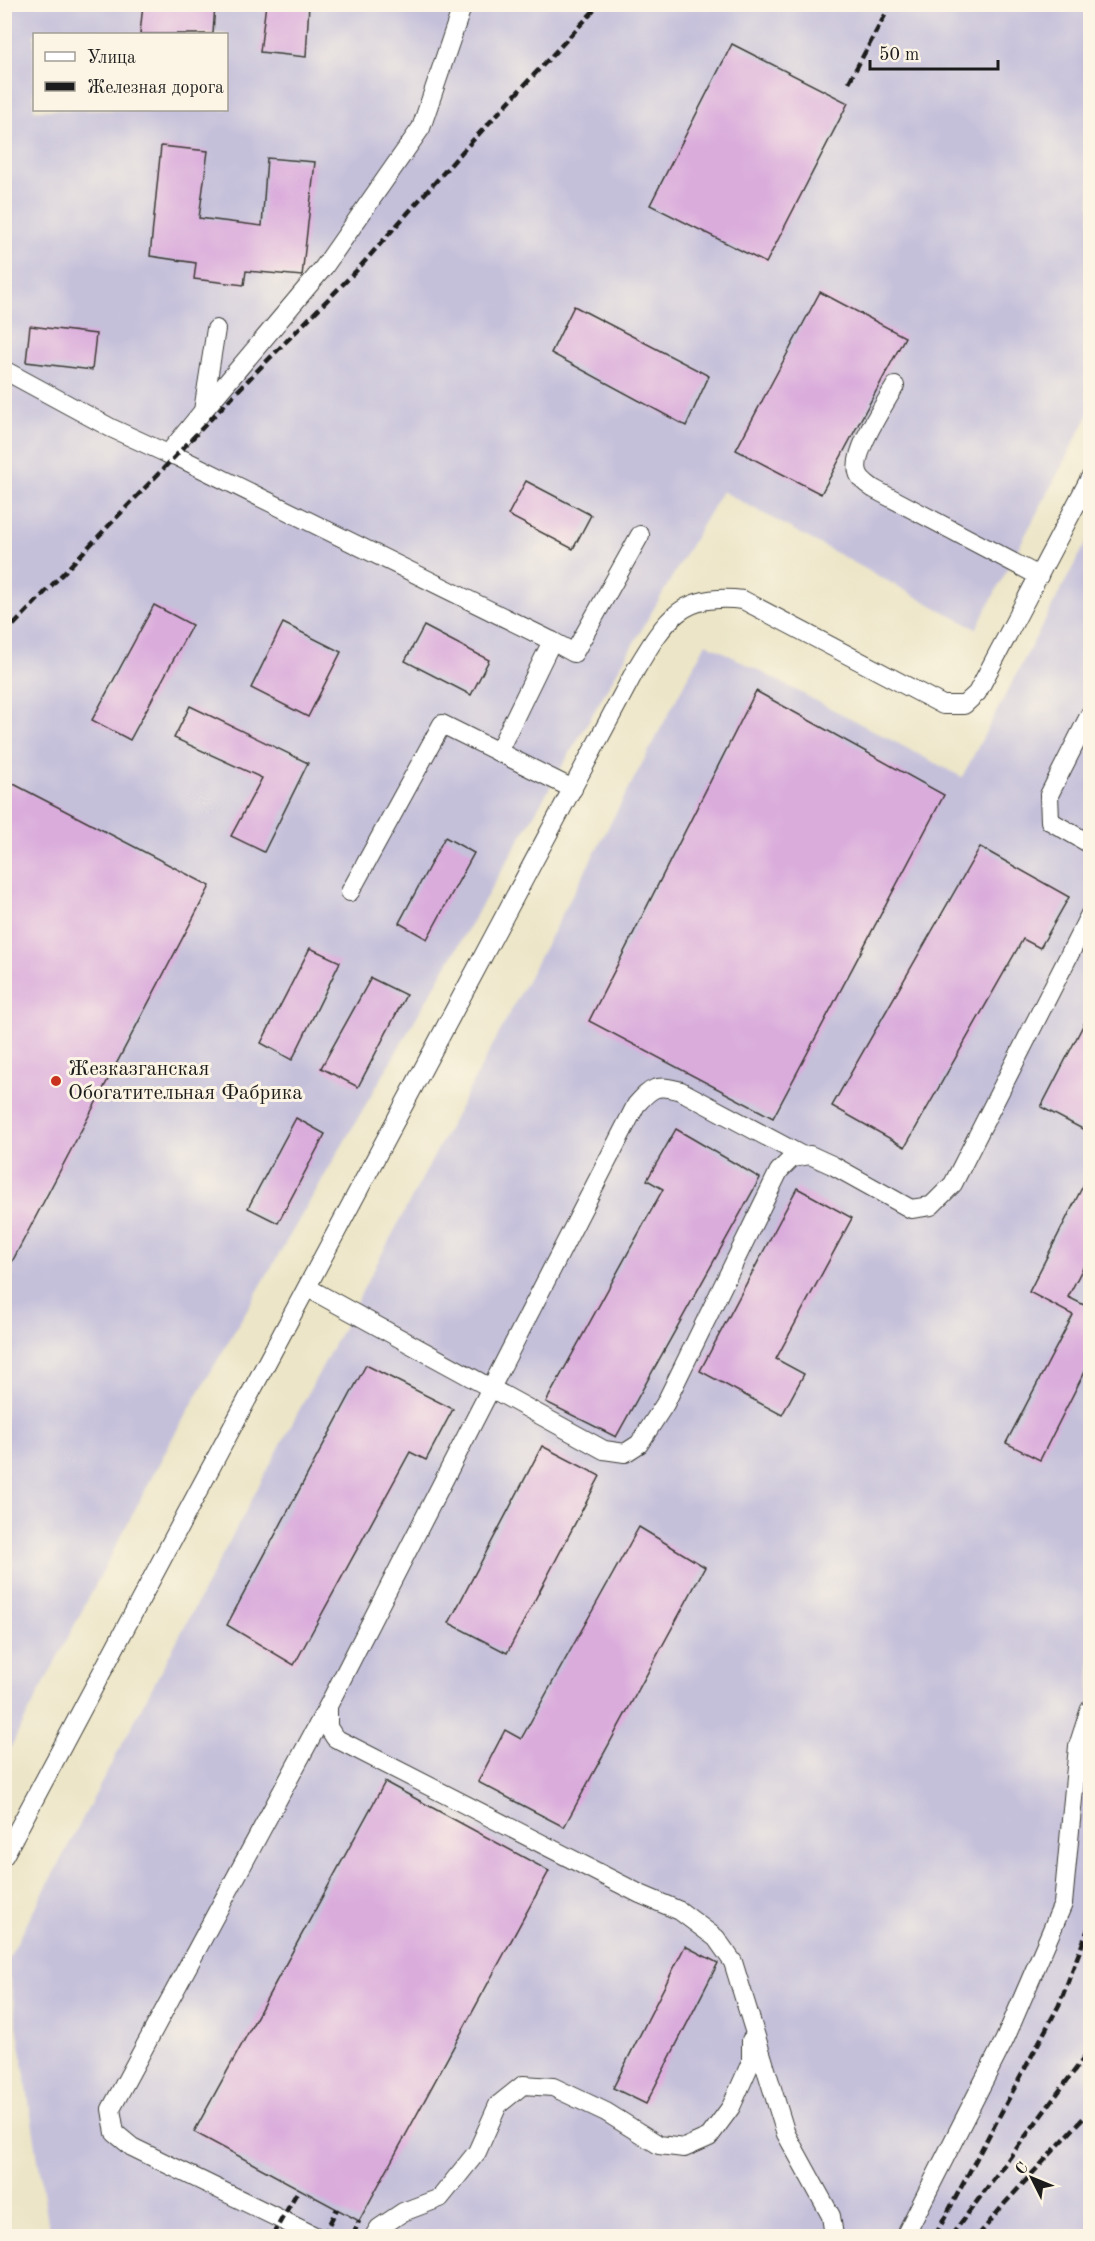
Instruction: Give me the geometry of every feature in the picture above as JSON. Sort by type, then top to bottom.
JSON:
[{"type":"street","points":[[168,454],[324,267],[421,128],[463,4]]},
{"type":"street","points":[[203,411],[216,329]]},
{"type":"street","points":[[4,369],[111,428],[177,456],[574,653],[640,535]]},
{"type":"street","points":[[896,386],[858,457],[857,470],[862,481],[1039,576]]},
{"type":"street","points":[[4,1856],[636,669],[657,634],[678,610],[708,599],[743,600],[944,705],[964,705],[978,693],[1090,478]]},
{"type":"street","points":[[498,752],[552,641]]},
{"type":"street","points":[[1090,714],[1049,795],[1050,821],[1090,844]]},
{"type":"street","points":[[350,892],[442,724],[573,789]]},
{"type":"street","points":[[308,1288],[604,1450],[625,1453],[639,1444],[665,1404],[779,1172],[792,1158],[810,1155],[911,1209],[931,1206],[953,1184],[1090,914]]},
{"type":"street","points":[[315,2236],[132,2147],[115,2133],[111,2109],[328,1706],[599,1178],[626,1120],[636,1105],[650,1090],[665,1087],[681,1091],[803,1156]]},
{"type":"street","points":[[328,1706],[328,1727],[335,1738],[640,1894],[680,1911],[716,1938],[733,1962],[786,2134],[831,2216],[834,2236]]},
{"type":"street","points":[[905,2236],[1005,2039],[1063,1904],[1078,1746],[1090,1709]]},
{"type":"street","points":[[374,2236],[379,2228],[403,2212],[440,2198],[477,2152],[498,2105],[523,2085],[553,2087],[606,2112],[659,2145],[684,2148],[709,2137],[732,2107],[751,2062],[752,2023]]},
{"type":"shaded area","points":[[5,5],[1090,5],[1090,412],[976,629],[722,491],[173,1437],[5,1758]]},
{"type":"shaded area","points":[[1090,535],[1090,2236],[50,2236],[7,1961],[706,643],[962,777]]},
{"type":"building","points":[[143,4],[215,4],[213,33],[140,33]]},
{"type":"building","points":[[266,4],[309,4],[306,57],[260,52]]},
{"type":"building","points":[[732,44],[848,103],[766,263],[650,205]]},
{"type":"building","points":[[161,146],[208,151],[199,218],[262,226],[267,158],[315,162],[302,276],[246,271],[244,285],[194,279],[196,263],[150,256]]},
{"type":"building","points":[[820,292],[905,337],[821,494],[736,450]]},
{"type":"building","points":[[574,306],[709,376],[686,426],[551,353]]},
{"type":"building","points":[[30,326],[96,334],[92,370],[26,362]]},
{"type":"building","points":[[526,481],[591,515],[573,549],[508,515]]},
{"type":"building","points":[[154,605],[192,625],[130,740],[92,720]]},
{"type":"building","points":[[283,623],[341,652],[308,717],[251,688]]},
{"type":"building","points":[[424,626],[489,660],[471,695],[405,661]]},
{"type":"building","points":[[756,691],[944,795],[773,1118],[589,1021]]},
{"type":"building","points":[[190,706],[308,763],[264,852],[231,836],[262,778],[174,738]]},
{"type":"building","name":"Жезказганская Обогатительная Фабрика","points":[[4,779],[210,886],[4,1277]]},
{"type":"building","points":[[445,837],[474,853],[427,939],[399,923]]},
{"type":"building","points":[[980,847],[1069,897],[1040,948],[1023,939],[905,1147],[832,1106]]},
{"type":"building","points":[[310,948],[340,962],[292,1060],[261,1043]]},
{"type":"building","points":[[371,978],[406,995],[358,1087],[321,1068]]},
{"type":"building","points":[[1090,1012],[1090,1133],[1041,1107]]},
{"type":"building","points":[[296,1118],[325,1134],[278,1223],[248,1208]]},
{"type":"building","points":[[676,1129],[760,1178],[616,1437],[546,1402],[663,1189],[647,1180]]},
{"type":"building","points":[[1090,1172],[1090,1254],[1068,1297],[1090,1308],[1090,1361],[1040,1460],[1006,1443],[1073,1315],[1029,1292]]},
{"type":"building","points":[[797,1188],[852,1218],[776,1359],[804,1374],[782,1415],[700,1371]]},
{"type":"building","points":[[366,1365],[453,1409],[426,1460],[410,1452],[294,1665],[227,1625]]},
{"type":"building","points":[[542,1446],[600,1476],[507,1653],[449,1623]]},
{"type":"building","points":[[639,1527],[705,1567],[564,1827],[478,1782],[505,1730],[521,1739]]},
{"type":"building","points":[[385,1782],[549,1871],[359,2221],[194,2132]]},
{"type":"building","points":[[685,1946],[718,1963],[646,2104],[613,2088]]},
{"type":"railway","points":[[4,635],[357,270],[462,152],[600,4]]},
{"type":"railway","points":[[849,82],[891,4]]},
{"type":"railway","points":[[935,2236],[1059,2005],[1090,1924]]},
{"type":"railway","points":[[951,2236],[1090,2050]]},
{"type":"railway","points":[[978,2236],[1005,2203],[1090,2111]]},
{"type":"railway","points":[[272,2236],[299,2189]]},
{"type":"railway","points":[[323,2236],[337,2209]]},
{"type":"railway","points":[[353,2236],[359,2221]]},
{"type":"place","name":"Жезказганская Обогатительная Фабрика","points":[[56,1081]]}]
